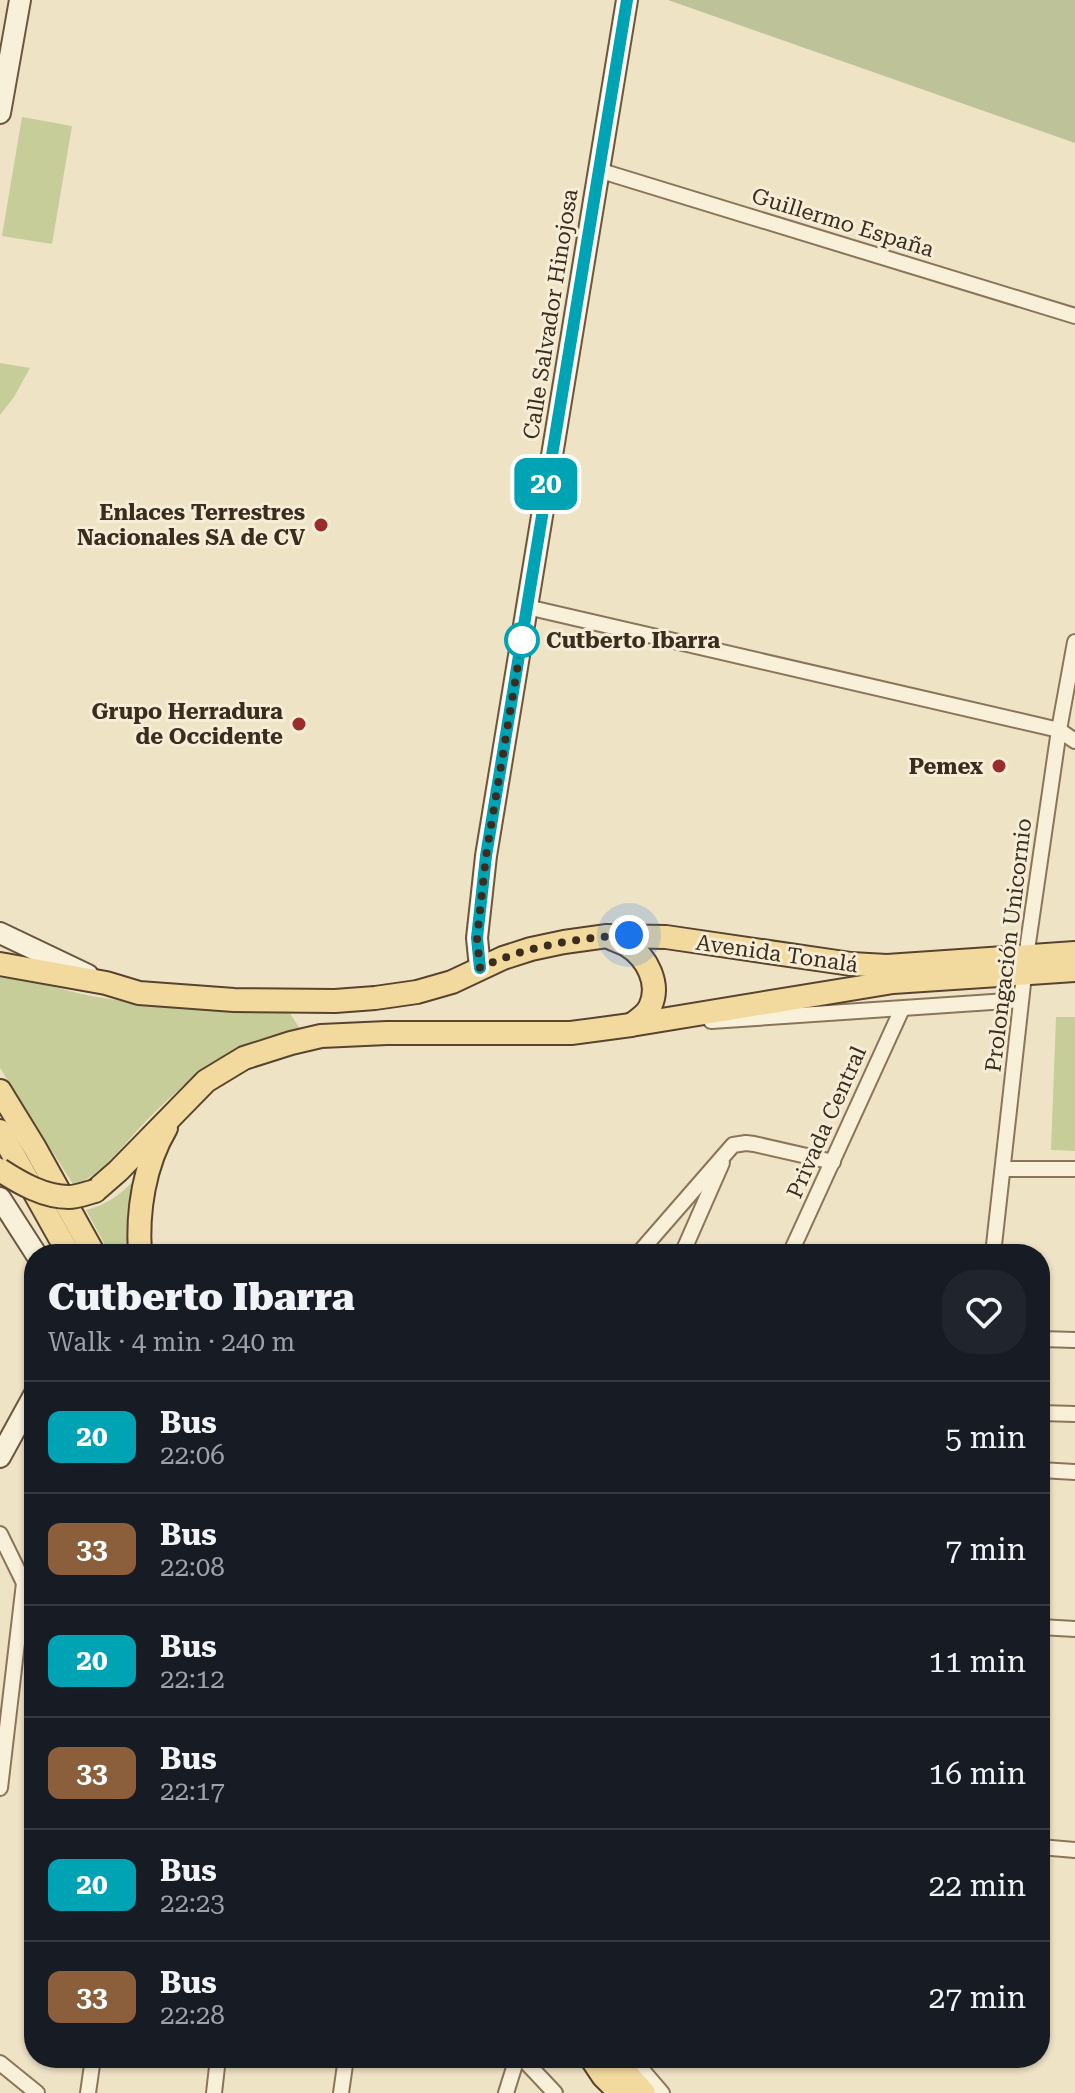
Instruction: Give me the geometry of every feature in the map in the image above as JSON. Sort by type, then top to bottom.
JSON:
[{"type":"main road","name":"Avenida Tonalá","points":[[0,964],[106,983],[139,993],[234,1000],[335,1001],[417,992],[452,982],[503,958],[531,949],[629,935],[666,937],[875,966],[1025,965],[1075,970]]},
{"type":"main road","points":[[607,936],[627,945],[639,955],[653,978],[651,1005],[641,1023]]},
{"type":"main road","name":"Avenida Tonalá","points":[[0,1170],[46,1194],[70,1197],[95,1191],[206,1081],[244,1058],[321,1036],[571,1033],[893,982],[1025,965],[1075,953]]},
{"type":"main road","points":[[0,1091],[88,1244]]},
{"type":"main road","points":[[139,1244],[143,1193],[160,1138],[176,1110]]},
{"type":"main road","points":[[0,1131],[63,1244]]},
{"type":"main road","points":[[598,2068],[620,2093]]},
{"type":"main road","points":[[622,2068],[644,2093]]},
{"type":"street","points":[[0,113],[20,0]]},
{"type":"street","name":"Calle Salvador Hinojosa","points":[[480,968],[477,938],[486,856],[627,0]]},
{"type":"street","name":"Guillermo España","points":[[598,170],[1075,316]]},
{"type":"street","points":[[527,607],[1059,730],[1075,741]]},
{"type":"street","name":"Prolongación Unicornio","points":[[994,1244],[1025,965],[1075,642]]},
{"type":"street","points":[[0,933],[106,983]]},
{"type":"street","points":[[641,1023],[699,1022],[1021,1000]]},
{"type":"street","name":"Privada Central","points":[[795,1244],[902,1009]]},
{"type":"street","points":[[647,1244],[733,1145],[746,1143],[833,1162]]},
{"type":"street","points":[[686,1244],[728,1149]]},
{"type":"street","points":[[1003,1169],[1075,1169]]},
{"type":"street","points":[[0,1198],[30,1244]]},
{"type":"street","points":[[1050,1339],[1075,1340]]},
{"type":"street","points":[[0,1457],[24,1413]]},
{"type":"street","points":[[1050,1413],[1075,1414]]},
{"type":"street","points":[[1050,1471],[1075,1472]]},
{"type":"street","points":[[0,1534],[24,1583],[0,1788]]},
{"type":"street","points":[[1050,1628],[1075,1629]]},
{"type":"street","points":[[1050,1848],[1075,1850]]},
{"type":"street","points":[[0,2063],[37,2093]]},
{"type":"street","points":[[88,2093],[92,2068]]},
{"type":"street","points":[[214,2093],[217,2068]]},
{"type":"street","points":[[341,2093],[345,2068]]},
{"type":"street","points":[[506,2093],[516,2068]]},
{"type":"street","points":[[530,2068],[555,2093]]},
{"type":"street","points":[[641,2068],[662,2093]]},
{"type":"green space","points":[[668,0],[1075,0],[1075,143]]},
{"type":"green space","points":[[22,117],[72,126],[52,244],[2,236]]},
{"type":"green space","points":[[0,363],[30,368],[0,415]]},
{"type":"green space","points":[[0,978],[25,980],[86,995],[146,1004],[290,1013],[300,1029],[238,1053],[196,1076],[158,1109],[107,1163],[74,1186],[0,1068]]},
{"type":"green space","points":[[1056,1017],[1075,1017],[1075,1151],[1051,1150]]},
{"type":"green space","points":[[139,1175],[134,1244],[105,1244],[86,1210],[127,1188]]},
{"type":"bus line","name":"20","points":[[480,968],[477,938],[486,856],[627,0]]},
{"type":"place","name":"Enlaces Terrestres Nacionales SA de CV","points":[[321,525]]},
{"type":"place","name":"Cutberto Ibarra","points":[[522,640]]},
{"type":"place","name":"Grupo Herradura de Occidente","points":[[299,724]]},
{"type":"place","name":"Pemex","points":[[999,766]]},
{"type":"route","points":[[522,640],[486,856],[477,938],[480,968],[531,949],[629,935]]}]
